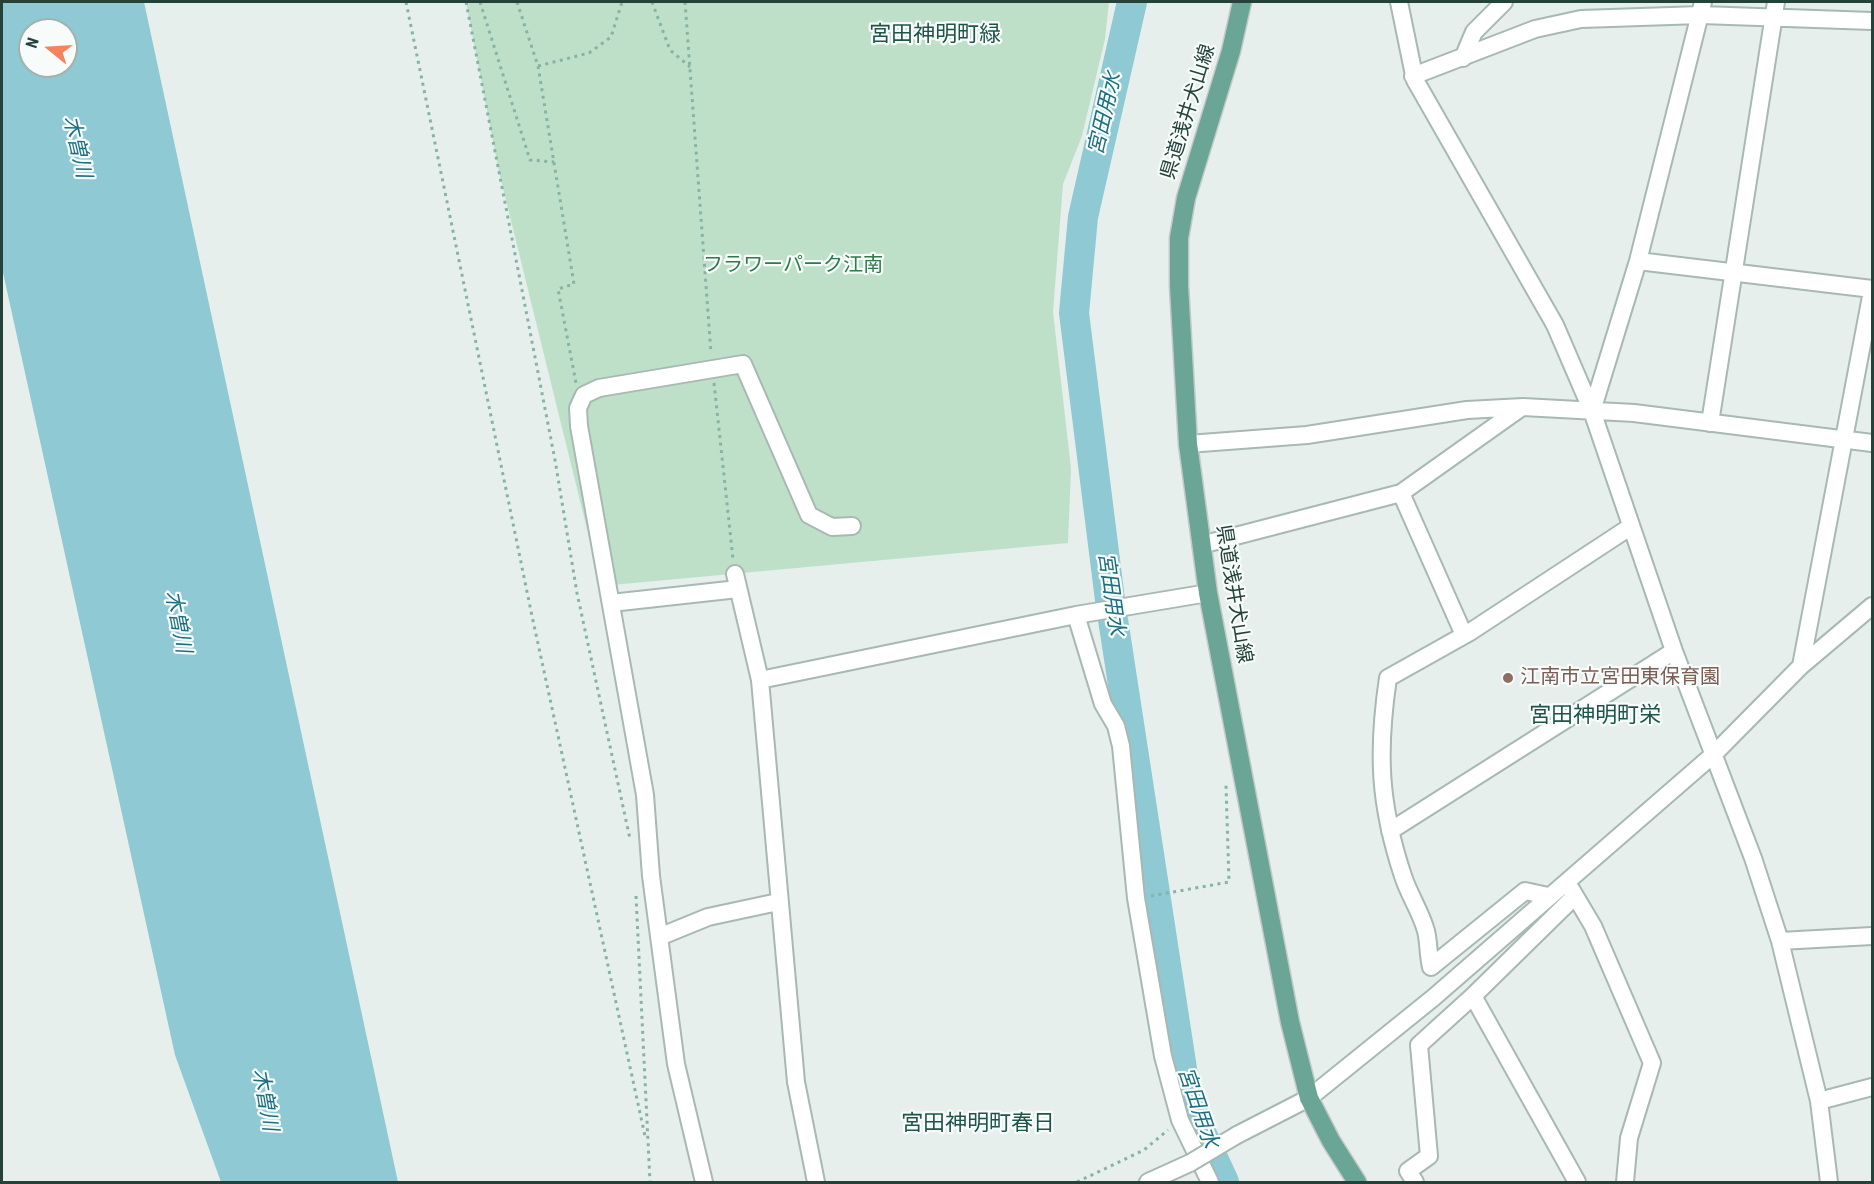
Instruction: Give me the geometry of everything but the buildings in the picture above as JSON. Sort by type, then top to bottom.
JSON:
[{"type":"main road","name":"県道浅井犬山線","points":[[1242,2],[1231,51],[1186,198],[1179,238],[1179,286],[1188,444],[1208,593],[1290,1023],[1309,1098],[1331,1141],[1357,1182]]},
{"type":"street","points":[[1399,2],[1413,76],[1555,325],[1592,411],[1630,527],[1780,941],[1819,1101],[1829,1182]]},
{"type":"street","points":[[1463,58],[1474,32],[1504,2]]},
{"type":"street","points":[[1413,76],[1535,29],[1581,19],[1702,8],[1774,9],[1872,21]]},
{"type":"street","points":[[1592,411],[1638,261],[1702,8]]},
{"type":"street","points":[[1710,423],[1774,9]]},
{"type":"street","points":[[1638,261],[1872,290],[1802,666]]},
{"type":"street","points":[[704,1182],[676,1064],[658,937],[645,795],[579,426],[578,408],[584,395],[599,388],[743,364],[809,514],[832,527],[852,526]]},
{"type":"street","points":[[1188,444],[1307,435],[1467,410],[1523,407],[1592,411],[1710,423],[1872,443]]},
{"type":"street","points":[[1202,545],[1401,493],[1523,407]]},
{"type":"street","points":[[1401,493],[1464,635]]},
{"type":"street","points":[[1548,896],[1525,891],[1431,967],[1426,951],[1426,932],[1404,880],[1386,818],[1380,748],[1388,678],[1464,635],[1630,527]]},
{"type":"street","points":[[611,603],[737,581],[760,680],[778,902],[796,1082],[816,1182]]},
{"type":"street","points":[[760,680],[1076,615],[1159,603],[1208,593]]},
{"type":"street","points":[[1148,1182],[1190,1163],[1237,1135],[1309,1098],[1433,998],[1566,880],[1714,754],[1802,666],[1872,606]]},
{"type":"street","points":[[1076,615],[1103,704],[1116,726],[1121,746],[1140,921],[1163,1056],[1180,1120],[1210,1182]]},
{"type":"street","points":[[1390,831],[1674,651]]},
{"type":"street","points":[[1566,880],[1593,926],[1652,1063],[1629,1138],[1625,1182]]},
{"type":"street","points":[[1415,1182],[1408,1172],[1430,1156],[1419,1045],[1473,996],[1575,896]]},
{"type":"street","points":[[658,937],[708,917],[778,902]]},
{"type":"street","points":[[1780,941],[1872,936]]},
{"type":"street","points":[[1473,996],[1577,1182]]},
{"type":"street","points":[[1819,1101],[1872,1087]]},
{"type":"path","points":[[406,2],[529,604],[647,1145]]},
{"type":"path","points":[[466,2],[553,448],[577,592],[632,846]]},
{"type":"path","points":[[480,2],[530,160],[554,162]]},
{"type":"path","points":[[517,2],[538,66],[574,284],[558,289],[576,382],[584,395]]},
{"type":"path","points":[[538,66],[589,53],[611,37],[622,2]]},
{"type":"path","points":[[652,2],[670,50],[690,67]]},
{"type":"path","points":[[685,2],[713,369],[737,581]]},
{"type":"path","points":[[1144,897],[1229,882],[1226,783]]},
{"type":"path","points":[[635,889],[650,1182]]},
{"type":"path","points":[[1077,1182],[1144,1149],[1180,1120]]},
{"type":"green space","name":"フラワーパーク江南","points":[[466,2],[1109,2],[1105,39],[1082,136],[1063,184],[1053,312],[1071,468],[1068,543],[601,586],[499,172]]},
{"type":"water","name":"木曽川","points":[[2,2],[144,2],[398,1182],[221,1182],[175,1055],[2,268]]},
{"type":"waterway","name":"宮田用水","points":[[1132,2],[1083,217],[1074,313],[1110,600],[1184,1082],[1199,1128],[1224,1182]]},
{"type":"place","name":"江南市立宮田東保育園","points":[[1508,678]]},
{"type":"district","name":"宮田神明町緑","points":[[935,35]]},
{"type":"district","name":"宮田神明町栄","points":[[1595,716]]},
{"type":"district","name":"宮田神明町春日","points":[[978,1124]]}]
